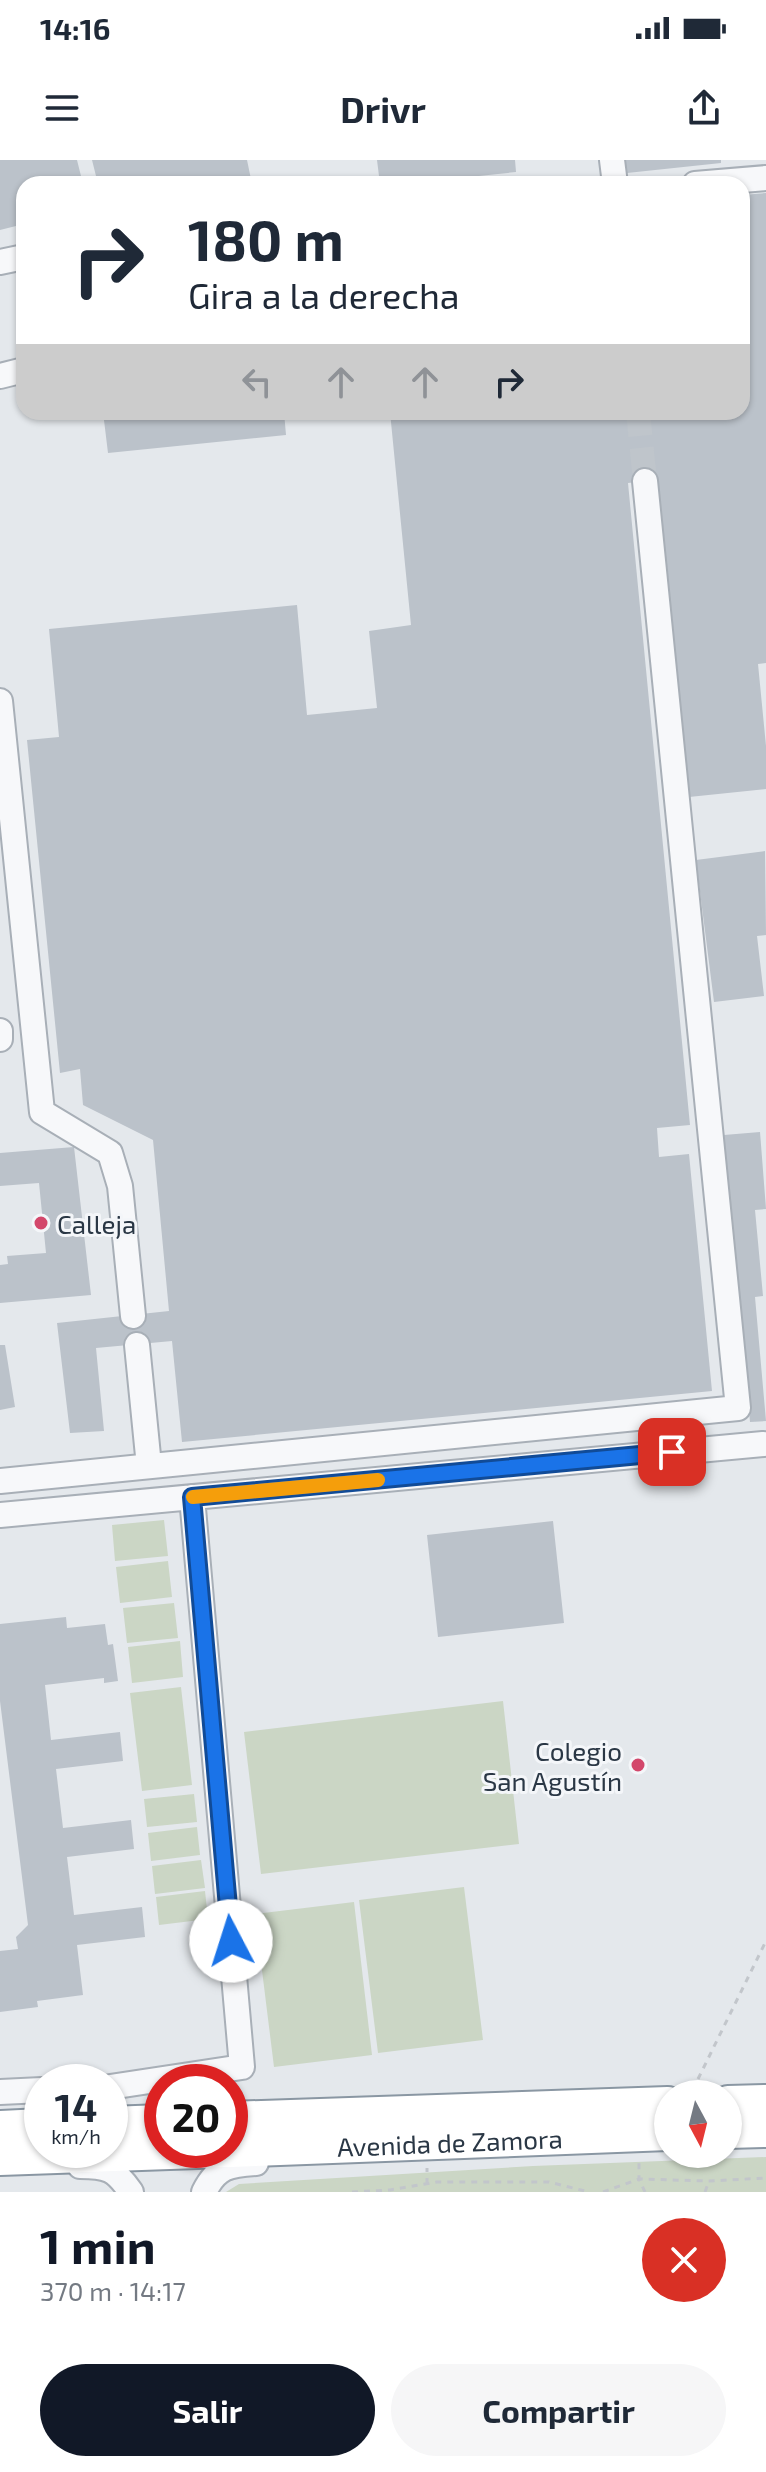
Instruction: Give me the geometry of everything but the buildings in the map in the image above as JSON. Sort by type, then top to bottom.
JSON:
[{"type":"highway","points":[[742,2103],[766,2102]]},
{"type":"highway","name":"Avenida de Zamora","points":[[248,2118],[654,2104]]},
{"type":"highway","points":[[742,2131],[766,2130]]},
{"type":"highway","points":[[2,2148],[24,2136]]},
{"type":"highway","name":"Avenida de Zamora","points":[[248,2149],[653,2141]]},
{"type":"highway","name":"Avenida de Zamora","points":[[2,2148],[144,2149]]},
{"type":"street","points":[[0,1481],[738,1408],[645,481]]},
{"type":"street","points":[[0,701],[42,1112],[110,1153],[120,1186],[133,1316]]},
{"type":"street","points":[[0,1031],[0,1039]]},
{"type":"street","points":[[137,1345],[149,1466]]},
{"type":"street","points":[[0,1515],[763,1444]]},
{"type":"street","points":[[128,2084],[242,2067],[192,1497]]},
{"type":"street","points":[[0,2092],[24,2091]]},
{"type":"street","points":[[204,2192],[215,2174],[229,2164],[378,2157],[458,2143]]},
{"type":"street","points":[[2,2148],[66,2166],[100,2166],[117,2173],[131,2192]]},
{"type":"path","points":[[698,2079],[766,1941]]},
{"type":"path","points":[[645,2192],[639,2179],[653,2141]]},
{"type":"path","points":[[427,2184],[428,2173]]},
{"type":"path","points":[[603,2192],[639,2179],[709,2181],[766,2178]]},
{"type":"path","points":[[705,2192],[709,2181]]},
{"type":"path","points":[[352,2192],[427,2184],[549,2182],[589,2192]]},
{"type":"green space","points":[[164,1520],[168,1556],[115,1561],[112,1525]]},
{"type":"green space","points":[[168,1561],[172,1597],[120,1603],[116,1567]]},
{"type":"green space","points":[[174,1603],[178,1638],[127,1643],[123,1608]]},
{"type":"green space","points":[[180,1641],[183,1677],[132,1683],[128,1647]]},
{"type":"green space","points":[[181,1687],[192,1785],[142,1791],[130,1693]]},
{"type":"green space","points":[[503,1701],[519,1844],[261,1874],[244,1732]]},
{"type":"green space","points":[[194,1794],[197,1822],[147,1827],[144,1799]]},
{"type":"green space","points":[[197,1827],[200,1855],[151,1861],[148,1833]]},
{"type":"green space","points":[[201,1860],[205,1888],[155,1894],[152,1866]]},
{"type":"green space","points":[[464,1887],[483,2040],[378,2053],[359,1900]]},
{"type":"green space","points":[[205,1891],[208,1919],[159,1925],[156,1897]]},
{"type":"green space","points":[[354,1902],[372,2055],[274,2067],[255,1914]]},
{"type":"green space","points":[[766,2157],[766,2192],[226,2192],[239,2184],[533,2166],[654,2161],[654,2168],[742,2168],[742,2158]]},
{"type":"tunnel","points":[[639,420],[645,481]]},
{"type":"slow traffic","points":[[193,1497],[378,1480]]},
{"type":"place","name":"Calleja","points":[[41,1223]]},
{"type":"place","name":"Colegio San Agustín","points":[[638,1765]]},
{"type":"route","points":[[231,1941],[192,1497],[672,1452]]}]
